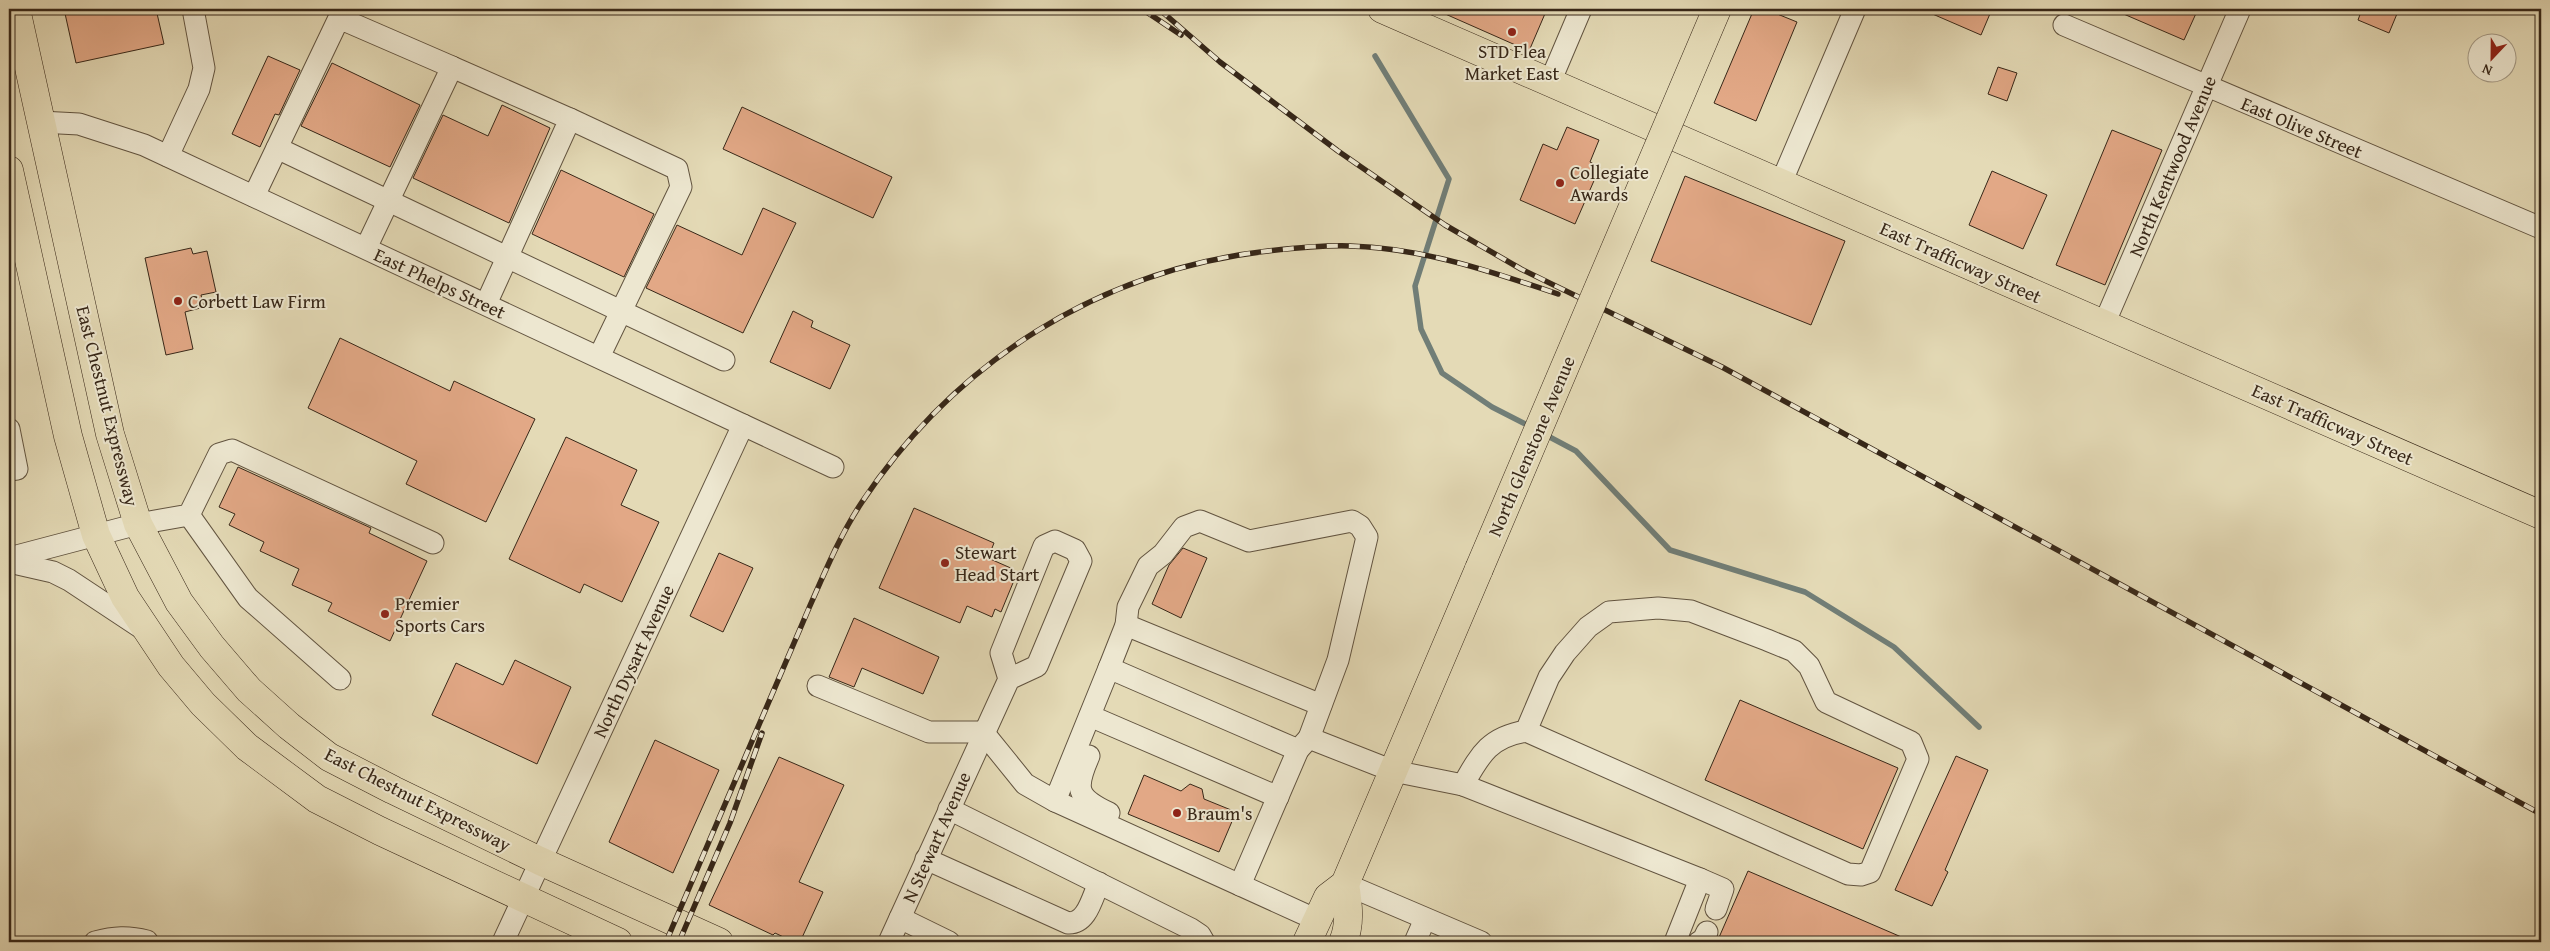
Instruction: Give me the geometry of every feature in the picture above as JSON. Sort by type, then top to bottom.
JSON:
[{"type":"main road","name":"East Chestnut Expressway","points":[[16,9],[110,434],[138,524],[179,602],[212,647],[249,690],[289,726],[329,757],[392,790],[540,861],[719,942]]},
{"type":"main road","name":"East Trafficway Street","points":[[1382,9],[1422,17],[1550,82],[2541,515]]},
{"type":"main road","name":"North Glenstone Avenue","points":[[1343,942],[1346,935],[1348,908],[1345,884],[1717,9]]},
{"type":"main road","points":[[9,170],[68,436],[96,535],[125,597],[171,666],[202,704],[248,747],[280,774],[317,799],[380,831],[618,942]]},
{"type":"main road","name":"North Glenstone Avenue","points":[[1309,933],[1328,897],[1345,884]]},
{"type":"street","points":[[168,156],[199,88],[204,68],[194,9]]},
{"type":"street","points":[[1550,82],[1581,9]]},
{"type":"street","points":[[1781,182],[1855,9]]},
{"type":"street","name":"North Kentwood Avenue","points":[[2104,324],[2240,9]]},
{"type":"street","points":[[254,196],[338,18],[570,119],[677,169],[681,187],[599,357]]},
{"type":"street","name":"East Olive Street","points":[[2064,25],[2541,228]]},
{"type":"street","points":[[366,248],[452,67]]},
{"type":"street","points":[[486,304],[570,119]]},
{"type":"street","name":"East Phelps Street","points":[[40,122],[79,124],[109,132],[168,156],[833,467]]},
{"type":"street","points":[[277,148],[724,360]]},
{"type":"street","name":"North Dysart Avenue","points":[[504,942],[743,424]]},
{"type":"street","points":[[9,429],[17,469],[9,470]]},
{"type":"street","points":[[189,515],[219,454],[232,450],[433,544]]},
{"type":"street","points":[[9,558],[138,524],[189,515]]},
{"type":"street","points":[[189,515],[248,598],[340,680]]},
{"type":"street","points":[[1055,801],[1126,625],[1128,607],[1148,566],[1163,554],[1184,527],[1200,521],[1249,541],[1352,521],[1360,526],[1367,537],[1338,660],[1321,705],[1240,884]]},
{"type":"street","points":[[1055,541],[1075,550],[1081,561],[1037,666],[1009,679],[1001,653],[1044,546],[1055,541]]},
{"type":"street","points":[[9,562],[53,572],[69,580],[148,632]]},
{"type":"street","points":[[1463,786],[1478,759],[1492,743],[1512,733],[1526,731],[1848,874],[1861,875],[1870,872],[1918,759],[1911,742],[1826,702],[1809,666],[1794,651],[1691,611],[1658,608],[1609,612],[1588,626],[1565,653],[1549,677],[1526,731]]},
{"type":"street","points":[[1126,625],[1321,705]]},
{"type":"street","points":[[1109,668],[1303,744],[1392,771],[1463,786],[1723,888],[1716,909]]},
{"type":"street","name":"N Stewart Avenue","points":[[889,942],[983,732],[1009,679]]},
{"type":"street","points":[[818,686],[929,732],[983,732],[1024,784],[1055,801],[1240,884],[1309,933]]},
{"type":"street","points":[[1090,716],[1278,797]]},
{"type":"street","points":[[1090,716],[1097,738],[1079,780],[1079,790],[1083,796],[1106,812],[1212,859],[1220,875]]},
{"type":"street","points":[[949,809],[1099,883],[1200,937]]},
{"type":"street","points":[[926,859],[1068,923],[1075,923],[1081,920],[1099,883]]},
{"type":"street","points":[[1675,942],[1700,879]]},
{"type":"street","points":[[1345,884],[1480,942]]},
{"type":"street","points":[[900,918],[949,942]]},
{"type":"street","points":[[1415,942],[1425,918]]},
{"type":"street","points":[[95,942],[114,937],[132,937],[147,942]]},
{"type":"building","points":[[64,9],[156,9],[164,44],[76,63]]},
{"type":"building","name":"STD Flea Market East","points":[[1434,9],[1547,9],[1529,51]]},
{"type":"building","points":[[1754,9],[1765,9],[1797,22],[1756,121],[1714,103]]},
{"type":"building","points":[[1921,9],[1992,9],[1981,35]]},
{"type":"building","points":[[2112,9],[2198,9],[2184,40]]},
{"type":"building","points":[[2362,9],[2399,9],[2389,33],[2358,20]]},
{"type":"building","points":[[268,56],[300,70],[279,115],[275,114],[260,147],[232,134]]},
{"type":"building","points":[[332,63],[420,105],[390,167],[301,126]]},
{"type":"building","points":[[1998,67],[2017,73],[2007,101],[1988,94]]},
{"type":"building","points":[[502,105],[550,128],[509,223],[413,178],[443,115],[488,136]]},
{"type":"building","points":[[742,107],[892,177],[873,218],[723,149]]},
{"type":"building","name":"Collegiate Awards","points":[[1567,127],[1599,140],[1590,162],[1600,167],[1575,224],[1520,200],[1543,144],[1557,150]]},
{"type":"building","points":[[2112,130],[2162,150],[2105,285],[2056,265]]},
{"type":"building","points":[[561,170],[654,214],[624,277],[532,234]]},
{"type":"building","points":[[1992,171],[2047,195],[2023,249],[1969,225]]},
{"type":"building","points":[[1685,176],[1845,241],[1811,325],[1651,261]]},
{"type":"building","points":[[763,208],[796,223],[743,333],[646,288],[677,225],[742,255]]},
{"type":"building","name":"Corbett Law Firm","points":[[191,248],[193,254],[207,251],[216,292],[201,295],[204,307],[185,312],[193,349],[166,355],[145,258]]},
{"type":"building","points":[[793,311],[813,321],[811,327],[850,345],[830,389],[770,362]]},
{"type":"building","points":[[340,338],[450,391],[454,381],[535,419],[486,522],[406,484],[417,461],[308,408]]},
{"type":"building","points":[[566,437],[637,470],[621,505],[659,522],[622,602],[584,584],[580,593],[509,559]]},
{"type":"building","points":[[238,467],[371,528],[369,533],[427,561],[390,641],[328,611],[332,603],[292,585],[299,569],[260,551],[264,542],[229,525],[235,514],[219,507]]},
{"type":"building","name":"Stewart Head Start","points":[[914,508],[994,543],[988,558],[1013,569],[1010,575],[1015,578],[1001,612],[995,609],[992,617],[967,606],[960,623],[879,588]]},
{"type":"building","points":[[1183,548],[1207,558],[1181,618],[1152,604],[1169,565]]},
{"type":"building","points":[[719,553],[753,568],[723,632],[690,616]]},
{"type":"building","points":[[854,618],[939,657],[923,694],[862,668],[854,687],[829,677]]},
{"type":"building","points":[[515,660],[571,687],[537,764],[432,715],[456,663],[503,685]]},
{"type":"building","points":[[1740,700],[1898,768],[1863,849],[1705,780]]},
{"type":"building","points":[[655,740],[719,770],[673,873],[609,842]]},
{"type":"building","points":[[1956,756],[1988,770],[1945,870],[1948,872],[1932,906],[1895,890]]},
{"type":"building","points":[[779,757],[844,785],[799,882],[823,892],[800,942],[794,942],[775,933],[773,935],[709,905]]},
{"type":"building","points":[[1144,775],[1181,791],[1190,784],[1202,789],[1204,799],[1236,812],[1219,852],[1128,814]]},
{"type":"building","points":[[1748,871],[1913,942],[1717,942]]},
{"type":"waterway","points":[[1375,56],[1449,179],[1415,286],[1421,329],[1442,373],[1492,407],[1531,427]]},
{"type":"waterway","points":[[1544,434],[1576,451],[1670,550],[1805,592],[1894,647],[1979,727]]},
{"type":"railway","points":[[1142,9],[1181,35]]},
{"type":"railway","points":[[1159,9],[1220,62],[1338,151],[1445,225],[1521,269],[1722,367],[2541,814]]},
{"type":"railway","points":[[666,942],[809,608],[847,527],[862,502],[900,452],[941,406],[987,366],[1037,331],[1090,302],[1147,278],[1206,261],[1268,251],[1340,246],[1403,251],[1481,269],[1558,294]]},
{"type":"railway","points":[[679,942],[730,823],[762,733]]},
{"type":"place","name":"STD Flea Market East","points":[[1512,32]]},
{"type":"place","name":"Collegiate Awards","points":[[1560,183]]},
{"type":"place","name":"Corbett Law Firm","points":[[178,301]]},
{"type":"place","name":"Stewart Head Start","points":[[945,563]]},
{"type":"place","name":"Premier Sports Cars","points":[[385,614]]},
{"type":"place","name":"Braum's","points":[[1177,813]]}]
